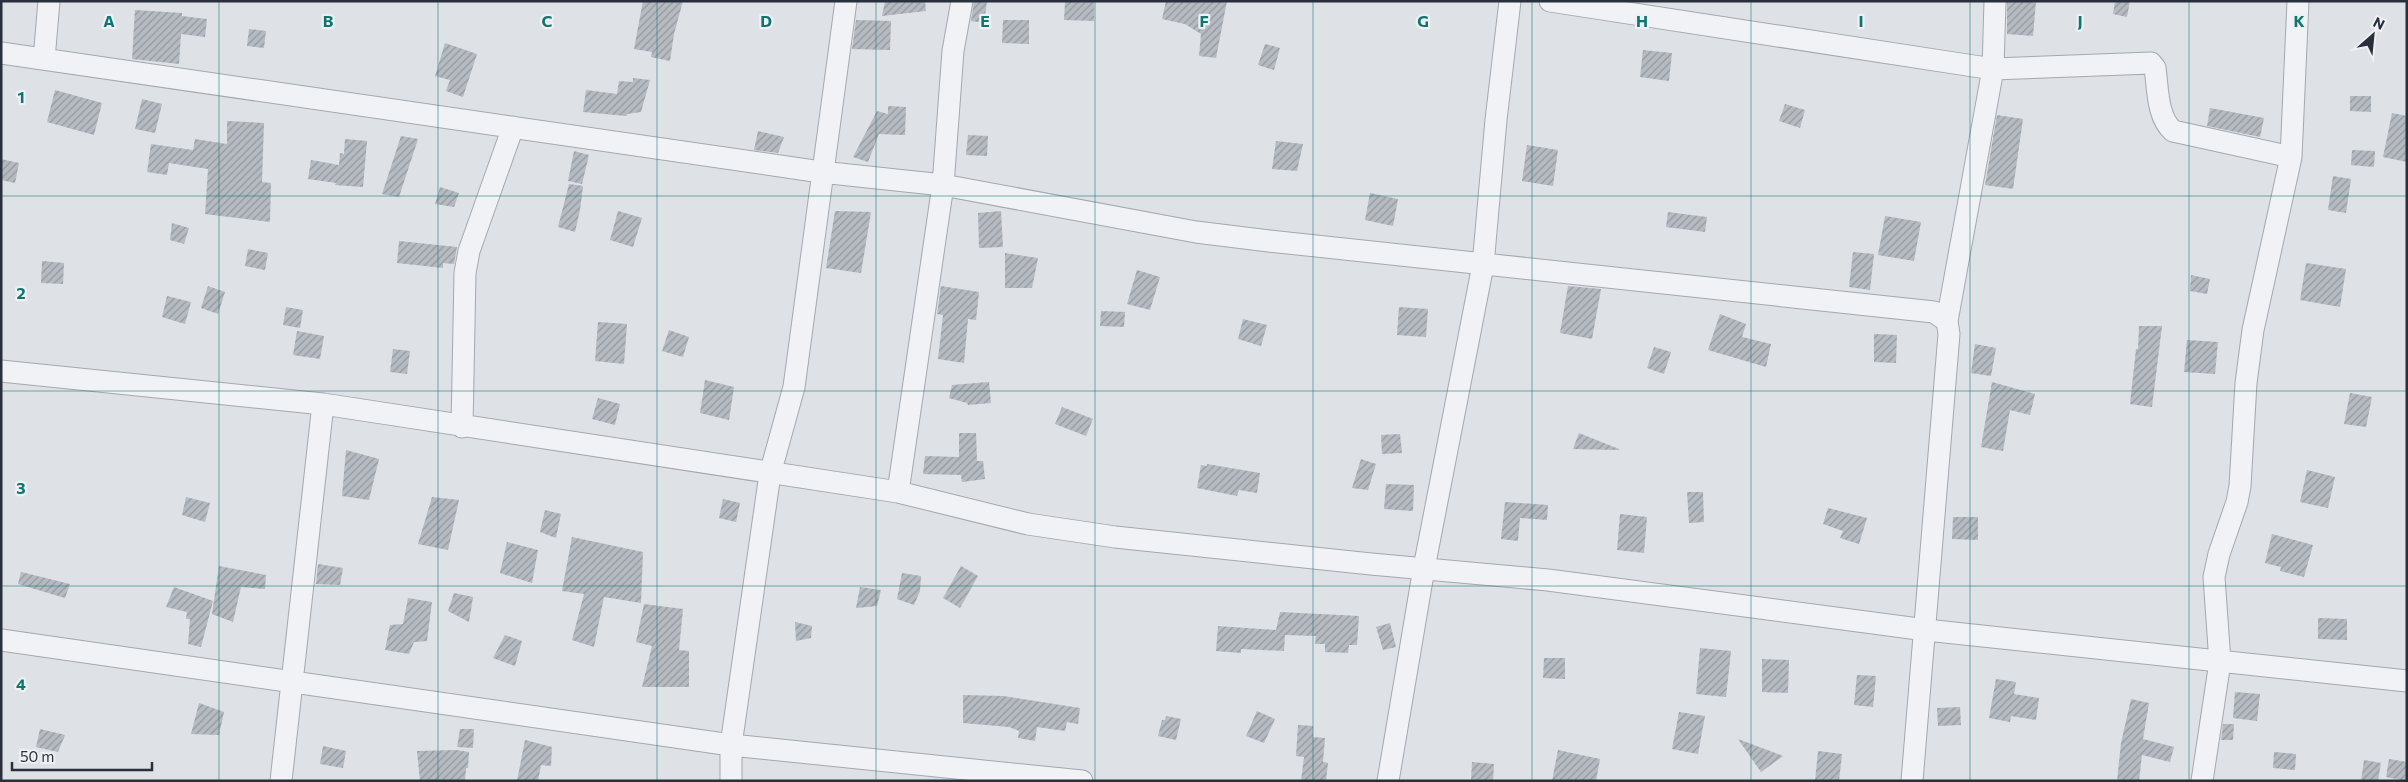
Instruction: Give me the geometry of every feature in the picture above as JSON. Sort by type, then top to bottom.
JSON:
[{"type":"street","points":[[44,59],[50,1]]},
{"type":"street","points":[[731,781],[731,745],[770,474],[794,387],[821,172],[846,1]]},
{"type":"street","points":[[898,492],[942,185],[953,51],[962,1]]},
{"type":"street","points":[[1388,781],[1424,568],[1482,265],[1510,1]]},
{"type":"street","points":[[1550,1],[1994,69],[2151,63],[2155,68],[2165,124],[2173,131],[2291,157]]},
{"type":"street","points":[[1912,781],[1949,334],[1947,320],[1994,69],[1995,1]]},
{"type":"street","points":[[2202,781],[2220,662],[2214,577],[2219,554],[2237,502],[2253,330],[2291,157],[2298,1]]},
{"type":"street","points":[[1,53],[821,172],[942,185],[1196,232],[1482,265],[1934,312],[1947,320]]},
{"type":"street","points":[[462,427],[465,273],[469,251],[513,128]]},
{"type":"street","points":[[1,370],[323,404],[462,427],[898,492],[1038,526],[1115,537],[1548,580],[1926,630],[2407,681]]},
{"type":"street","points":[[441,423],[463,397]]},
{"type":"street","points":[[281,781],[323,404]]},
{"type":"street","points":[[1,640],[731,745],[1082,781]]},
{"type":"building","points":[[643,1],[683,1],[674,34],[670,61],[651,57],[652,52],[634,49]]},
{"type":"building","points":[[885,1],[925,1],[926,11],[882,16]]},
{"type":"building","points":[[974,1],[987,1],[984,23],[971,21]]},
{"type":"building","points":[[1065,1],[1094,1],[1094,21],[1064,20]]},
{"type":"building","points":[[1166,1],[1227,1],[1216,58],[1199,56],[1201,34],[1185,24],[1162,19]]},
{"type":"building","points":[[2007,1],[2036,1],[2033,36],[2007,34]]},
{"type":"building","points":[[2115,1],[2130,1],[2127,17],[2113,14]]},
{"type":"building","points":[[135,10],[182,13],[182,16],[207,19],[205,37],[181,34],[179,64],[132,59]]},
{"type":"building","points":[[856,20],[891,21],[890,50],[852,49]]},
{"type":"building","points":[[1003,20],[1029,20],[1029,44],[1002,43]]},
{"type":"building","points":[[249,29],[266,31],[264,48],[247,46]]},
{"type":"building","points":[[445,43],[477,54],[463,97],[446,91],[450,80],[435,76]]},
{"type":"building","points":[[1265,44],[1280,48],[1274,70],[1258,65]]},
{"type":"building","points":[[1643,50],[1672,53],[1669,81],[1640,77]]},
{"type":"building","points":[[633,78],[650,80],[641,112],[627,114],[626,116],[583,112],[586,90],[617,94],[619,81],[633,82]]},
{"type":"building","points":[[55,90],[102,103],[94,135],[47,122]]},
{"type":"building","points":[[2350,96],[2371,96],[2371,112],[2350,111]]},
{"type":"building","points":[[142,99],[162,104],[155,133],[135,129]]},
{"type":"building","points":[[1785,104],[1805,110],[1800,128],[1779,121]]},
{"type":"building","points":[[888,106],[906,107],[905,135],[879,134],[868,162],[853,157],[877,111],[888,114]]},
{"type":"building","points":[[2210,108],[2264,118],[2260,137],[2207,126]]},
{"type":"building","points":[[2392,113],[2407,116],[2407,162],[2383,157]]},
{"type":"building","points":[[1997,115],[2023,119],[2013,189],[1985,185]]},
{"type":"building","points":[[227,121],[264,123],[262,182],[271,183],[270,222],[205,214],[208,169],[169,163],[167,175],[147,172],[151,144],[193,150],[195,139],[227,144]]},
{"type":"building","points":[[758,131],[784,137],[778,153],[754,150]]},
{"type":"building","points":[[968,135],[988,136],[987,156],[966,155]]},
{"type":"building","points":[[401,136],[418,139],[399,197],[382,194]]},
{"type":"building","points":[[345,139],[367,141],[363,187],[335,185],[336,183],[308,179],[311,160],[339,165],[340,153],[344,154]]},
{"type":"building","points":[[1276,141],[1303,144],[1297,171],[1272,169]]},
{"type":"building","points":[[1527,145],[1558,150],[1553,186],[1522,181]]},
{"type":"building","points":[[2352,150],[2375,151],[2374,167],[2351,165]]},
{"type":"building","points":[[574,151],[589,155],[582,184],[568,181]]},
{"type":"building","points":[[1,159],[19,163],[15,183],[1,180]]},
{"type":"building","points":[[2333,176],[2351,179],[2346,213],[2328,210]]},
{"type":"building","points":[[569,184],[583,186],[575,232],[558,227]]},
{"type":"building","points":[[440,187],[459,193],[454,207],[435,204]]},
{"type":"building","points":[[1370,193],[1398,199],[1393,226],[1365,220]]},
{"type":"building","points":[[618,211],[642,218],[633,247],[610,240]]},
{"type":"building","points":[[835,211],[871,212],[861,273],[826,268]]},
{"type":"building","points":[[1001,211],[1003,247],[979,248],[978,213]]},
{"type":"building","points":[[1668,212],[1707,217],[1705,232],[1666,227]]},
{"type":"building","points":[[1885,216],[1921,222],[1914,261],[1878,255]]},
{"type":"building","points":[[172,223],[189,228],[184,244],[170,240]]},
{"type":"building","points":[[399,241],[457,247],[454,264],[443,263],[443,268],[397,263]]},
{"type":"building","points":[[248,249],[268,253],[265,270],[245,266]]},
{"type":"building","points":[[1853,252],[1874,254],[1870,290],[1849,287]]},
{"type":"building","points":[[1005,253],[1038,258],[1032,288],[1005,288]]},
{"type":"building","points":[[42,261],[64,263],[63,284],[41,283]]},
{"type":"building","points":[[2306,263],[2346,269],[2340,307],[2300,300]]},
{"type":"building","points":[[1137,270],[1160,277],[1150,310],[1127,304]]},
{"type":"building","points":[[2191,275],[2210,279],[2207,294],[2190,291]]},
{"type":"building","points":[[208,286],[225,292],[218,314],[201,308]]},
{"type":"building","points":[[941,286],[979,292],[976,320],[968,319],[964,363],[938,359],[943,315],[937,314]]},
{"type":"building","points":[[1568,286],[1601,289],[1592,339],[1560,333]]},
{"type":"building","points":[[167,296],[191,302],[185,324],[162,317]]},
{"type":"building","points":[[286,307],[303,310],[300,328],[283,325]]},
{"type":"building","points":[[1399,307],[1428,309],[1426,337],[1397,335]]},
{"type":"building","points":[[1101,311],[1125,312],[1124,327],[1100,326]]},
{"type":"building","points":[[1720,314],[1746,324],[1742,337],[1771,344],[1766,367],[1708,350]]},
{"type":"building","points":[[1243,319],[1267,325],[1261,346],[1238,339]]},
{"type":"building","points":[[598,322],[627,324],[624,364],[595,361]]},
{"type":"building","points":[[2139,326],[2162,326],[2152,407],[2130,404],[2136,349],[2138,349]]},
{"type":"building","points":[[669,330],[689,337],[683,357],[662,351]]},
{"type":"building","points":[[297,331],[324,336],[320,359],[293,355]]},
{"type":"building","points":[[1874,334],[1897,335],[1896,363],[1874,362]]},
{"type":"building","points":[[2187,340],[2218,342],[2215,374],[2184,372]]},
{"type":"building","points":[[1975,344],[1996,348],[1991,376],[1971,373]]},
{"type":"building","points":[[1654,347],[1671,352],[1664,374],[1647,368]]},
{"type":"building","points":[[393,349],[410,351],[407,374],[390,372]]},
{"type":"building","points":[[705,380],[734,387],[729,420],[700,413]]},
{"type":"building","points":[[989,382],[991,403],[968,405],[967,403],[949,398],[952,385]]},
{"type":"building","points":[[1992,382],[2035,394],[2030,415],[2010,410],[2003,451],[1981,447]]},
{"type":"building","points":[[2350,393],[2372,397],[2366,427],[2344,424]]},
{"type":"building","points":[[598,398],[620,404],[615,425],[592,419]]},
{"type":"building","points":[[1062,407],[1093,419],[1086,436],[1055,424]]},
{"type":"building","points":[[959,433],[976,433],[977,461],[983,461],[985,479],[962,482],[961,475],[923,474],[925,456],[959,457]]},
{"type":"building","points":[[1579,433],[1619,449],[1619,450],[1573,449]]},
{"type":"building","points":[[1400,434],[1402,453],[1382,454],[1381,435]]},
{"type":"building","points":[[346,450],[379,459],[369,500],[342,496]]},
{"type":"building","points":[[1361,459],[1376,464],[1368,490],[1352,488]]},
{"type":"building","points":[[1207,464],[1260,473],[1257,493],[1239,490],[1237,496],[1197,488],[1201,465],[1207,466]]},
{"type":"building","points":[[2307,470],[2335,477],[2328,508],[2300,502]]},
{"type":"building","points":[[1386,484],[1414,485],[1413,511],[1384,509]]},
{"type":"building","points":[[1687,492],[1703,492],[1704,522],[1689,523]]},
{"type":"building","points":[[186,497],[210,503],[205,522],[182,515]]},
{"type":"building","points":[[432,497],[459,500],[448,550],[418,544]]},
{"type":"building","points":[[723,499],[740,503],[736,522],[719,518]]},
{"type":"building","points":[[1505,502],[1548,505],[1547,520],[1520,518],[1518,541],[1501,539]]},
{"type":"building","points":[[1828,508],[1867,518],[1859,544],[1840,538],[1843,531],[1823,524]]},
{"type":"building","points":[[545,510],[561,514],[556,538],[540,532]]},
{"type":"building","points":[[1620,514],[1647,517],[1644,553],[1617,550]]},
{"type":"building","points":[[1953,517],[1978,517],[1978,540],[1952,539]]},
{"type":"building","points":[[2272,534],[2313,545],[2304,577],[2280,571],[2281,567],[2265,563]]},
{"type":"building","points":[[572,537],[643,552],[641,603],[604,597],[594,647],[572,640],[584,594],[562,591]]},
{"type":"building","points":[[507,542],[538,550],[532,583],[500,573]]},
{"type":"building","points":[[318,564],[343,568],[340,585],[316,584]]},
{"type":"building","points":[[219,566],[266,575],[265,589],[241,587],[233,622],[212,614]]},
{"type":"building","points":[[961,566],[978,576],[960,608],[943,598]]},
{"type":"building","points":[[21,572],[70,584],[65,598],[18,584]]},
{"type":"building","points":[[902,573],[921,576],[920,591],[914,605],[897,599]]},
{"type":"building","points":[[174,587],[213,601],[201,647],[188,644],[190,619],[186,619],[187,612],[166,607]]},
{"type":"building","points":[[860,587],[881,590],[877,606],[856,608]]},
{"type":"building","points":[[454,593],[473,597],[469,622],[448,611]]},
{"type":"building","points":[[408,598],[432,602],[427,641],[414,642],[409,654],[385,650],[390,625],[403,624]]},
{"type":"building","points":[[644,604],[683,609],[679,650],[689,651],[689,687],[642,687],[652,646],[636,642]]},
{"type":"building","points":[[1280,612],[1359,616],[1357,645],[1349,645],[1348,653],[1325,652],[1325,644],[1315,644],[1316,636],[1285,635],[1284,651],[1241,649],[1241,653],[1216,651],[1218,626],[1276,630]]},
{"type":"building","points":[[2318,618],[2347,619],[2347,640],[2318,639]]},
{"type":"building","points":[[795,622],[812,626],[811,638],[796,641]]},
{"type":"building","points":[[1390,623],[1396,647],[1383,650],[1376,627]]},
{"type":"building","points":[[505,635],[522,641],[515,666],[493,658]]},
{"type":"building","points":[[1700,648],[1731,651],[1726,697],[1696,694]]},
{"type":"building","points":[[1544,658],[1565,658],[1565,679],[1543,678]]},
{"type":"building","points":[[1762,659],[1789,660],[1788,693],[1762,692]]},
{"type":"building","points":[[1857,675],[1876,676],[1873,707],[1854,705]]},
{"type":"building","points":[[1996,679],[2016,682],[2014,694],[2039,698],[2036,720],[2011,716],[2010,722],[1989,718]]},
{"type":"building","points":[[2235,692],[2260,694],[2257,721],[2233,718]]},
{"type":"building","points":[[963,695],[1003,696],[1080,708],[1078,724],[1067,722],[1065,731],[1037,727],[1035,741],[1018,738],[1019,731],[1009,727],[963,723]]},
{"type":"building","points":[[2131,699],[2149,703],[2143,739],[2174,747],[2170,762],[2142,755],[2139,781],[2117,781],[2121,743]]},
{"type":"building","points":[[199,703],[224,712],[219,735],[191,734]]},
{"type":"building","points":[[1960,707],[1961,725],[1938,726],[1937,708]]},
{"type":"building","points":[[1257,711],[1275,719],[1264,743],[1246,736]]},
{"type":"building","points":[[1679,712],[1705,716],[1698,754],[1672,749]]},
{"type":"building","points":[[1166,716],[1181,719],[1176,740],[1158,736],[1162,720],[1165,720]]},
{"type":"building","points":[[2223,724],[2234,724],[2233,740],[2221,740]]},
{"type":"building","points":[[1298,725],[1313,726],[1313,737],[1325,738],[1323,762],[1328,763],[1326,781],[1301,781],[1304,757],[1296,756]]},
{"type":"building","points":[[40,729],[65,735],[58,752],[36,747]]},
{"type":"building","points":[[460,729],[474,729],[473,748],[457,747]]},
{"type":"building","points":[[1738,739],[1783,756],[1761,772]]},
{"type":"building","points":[[525,740],[552,747],[551,766],[541,765],[538,781],[517,781]]},
{"type":"building","points":[[323,746],[346,751],[343,768],[320,764]]},
{"type":"building","points":[[456,750],[469,752],[465,781],[420,781],[417,751]]},
{"type":"building","points":[[1558,750],[1600,759],[1596,781],[1552,781]]},
{"type":"building","points":[[1818,751],[1842,754],[1839,781],[1815,781]]},
{"type":"building","points":[[2274,752],[2296,754],[2295,770],[2273,768]]},
{"type":"building","points":[[2389,759],[2407,762],[2407,781],[2386,777]]},
{"type":"building","points":[[2364,760],[2381,763],[2378,781],[2361,781]]},
{"type":"building","points":[[1472,762],[1494,764],[1493,781],[1471,781]]}]
